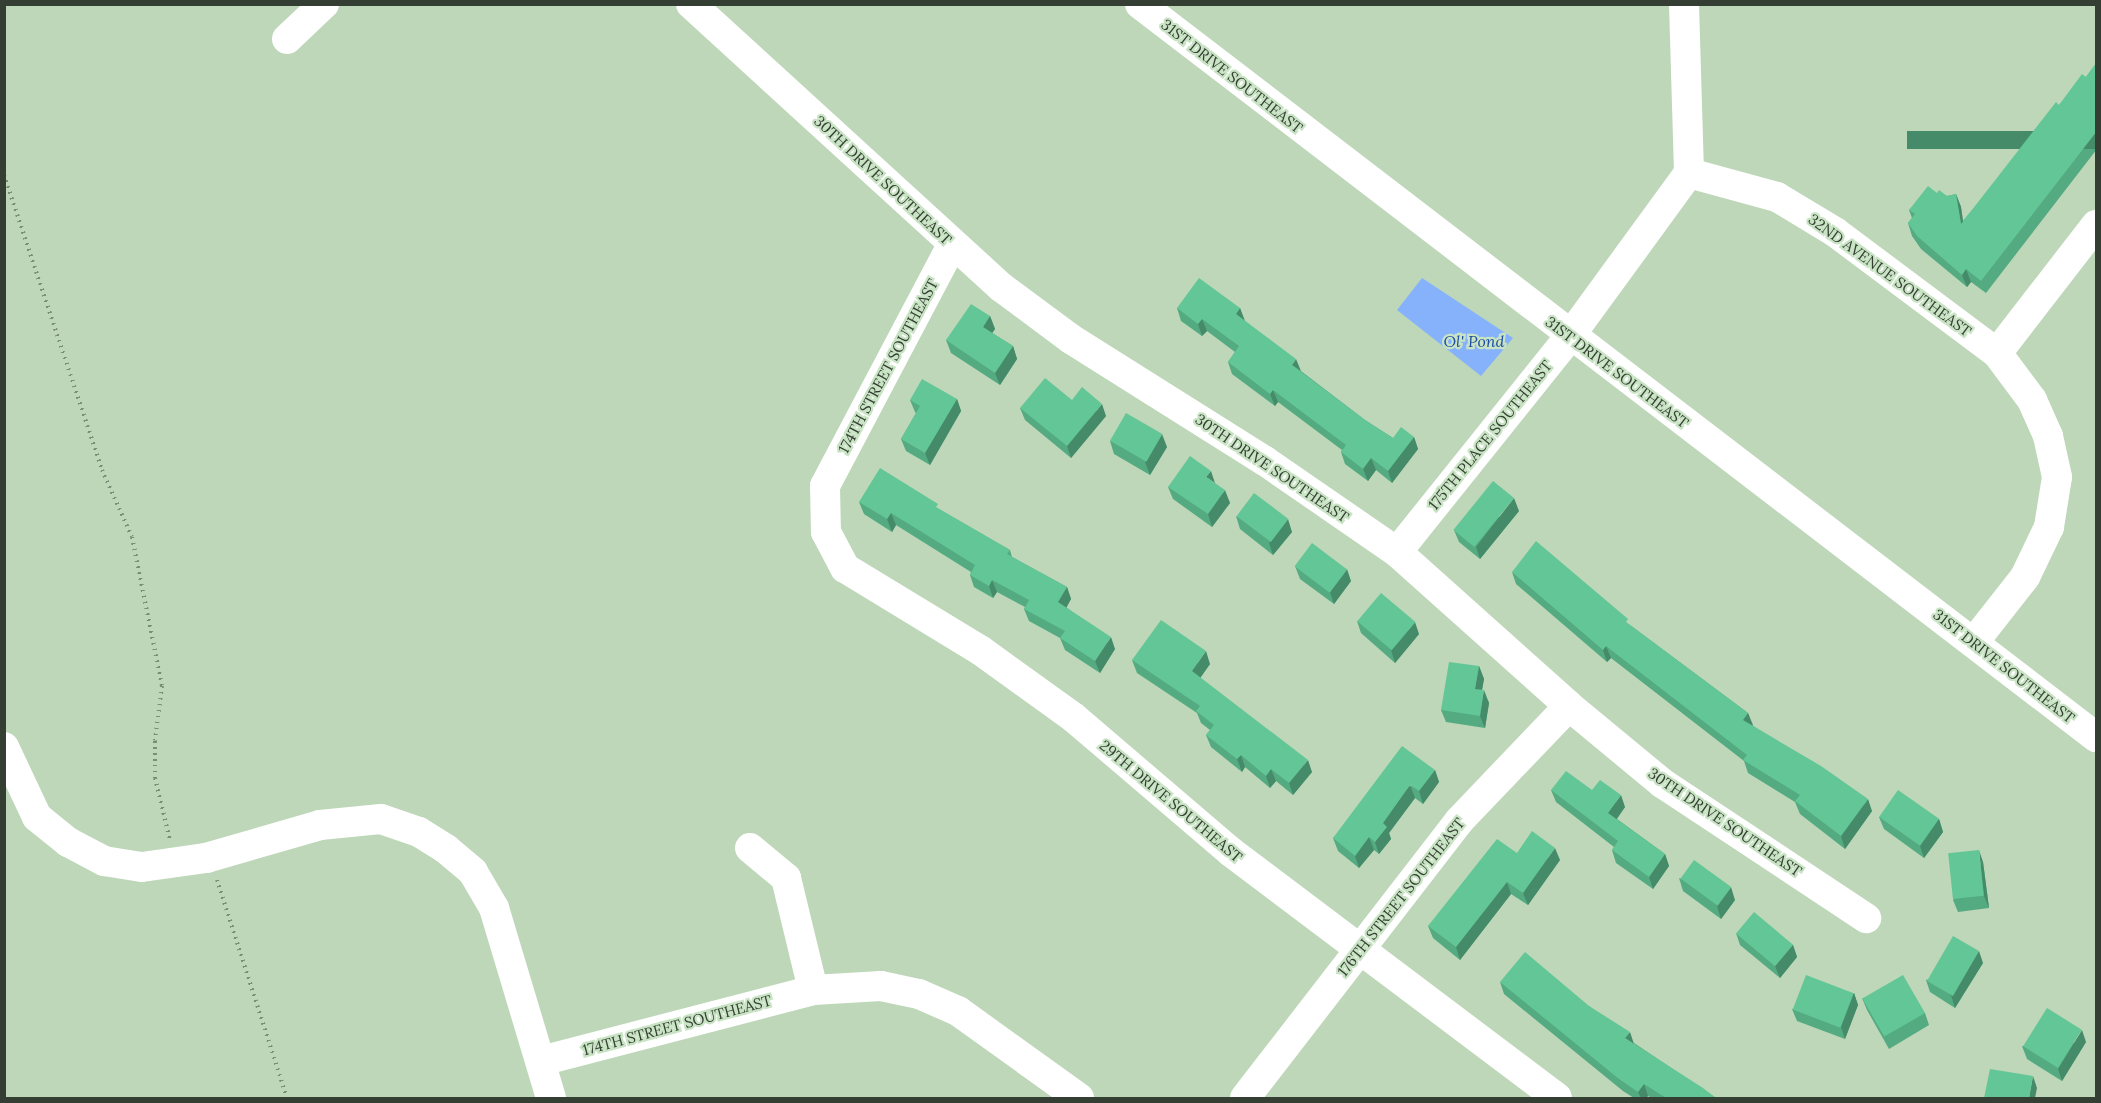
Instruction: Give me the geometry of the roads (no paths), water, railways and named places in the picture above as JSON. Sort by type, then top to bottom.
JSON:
[{"type":"street","points":[[287,39],[324,4]]},
{"type":"street","name":"30TH DRIVE SOUTHEAST","points":[[691,4],[736,42],[952,245],[1071,339],[1265,461],[1397,552],[1569,706],[1662,783],[1866,918]]},
{"type":"street","name":"31ST DRIVE SOUTHEAST","points":[[1140,4],[1570,336],[2097,737]]},
{"type":"street","points":[[1684,4],[1689,172]]},
{"type":"street","name":"175TH PLACE SOUTHEAST","points":[[1397,552],[1570,336],[1689,172]]},
{"type":"street","name":"32ND AVENUE SOUTHEAST","points":[[1689,172],[1777,197],[1835,232],[1997,353],[2032,400],[2049,436],[2057,477],[2049,527],[2025,577],[1974,642]]},
{"type":"street","points":[[1997,353],[2097,225]]},
{"type":"street","name":"174TH STREET SOUTHEAST","points":[[825,486],[952,245]]},
{"type":"street","name":"29TH DRIVE SOUTHEAST","points":[[825,486],[826,532],[845,568],[980,650],[1073,717],[1230,852],[1557,1098]]},
{"type":"street","name":"176TH STREET SOUTHEAST","points":[[1245,1098],[1459,821],[1569,706]]},
{"type":"street","points":[[4,747],[22,792],[37,817],[68,842],[104,861],[142,867],[176,862],[211,856],[320,825],[381,819],[419,832],[473,872],[494,908],[551,1098]]},
{"type":"street","points":[[750,848],[786,878],[813,990]]},
{"type":"street","name":"174TH STREET SOUTHEAST","points":[[540,1061],[813,990],[881,986],[919,994],[958,1011],[1079,1098]]},
{"type":"water","name":"Ol' Pond","points":[[1422,278],[1513,338],[1481,376],[1397,310]]}]
